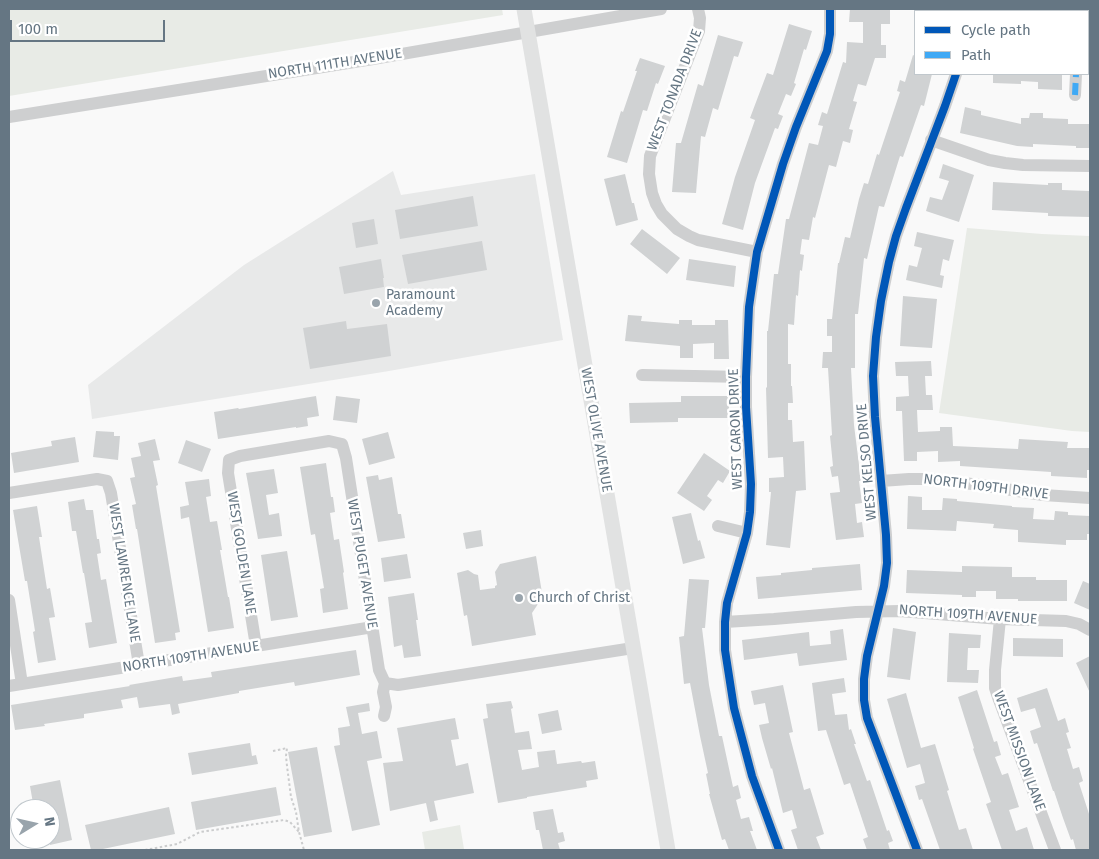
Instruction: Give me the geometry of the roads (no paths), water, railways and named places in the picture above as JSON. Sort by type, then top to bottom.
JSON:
[{"type":"main road","name":"WEST OLIVE AVENUE","points":[[524,9],[668,850]]},
{"type":"street","name":"NORTH 111TH AVENUE","points":[[9,117],[661,9]]},
{"type":"street","name":"WEST TONADA DRIVE","points":[[698,9],[700,18],[699,30],[650,156],[649,174],[652,193],[662,214],[677,229],[689,236],[698,240],[757,252]]},
{"type":"street","name":"WEST CARON DRIVE","points":[[779,850],[752,776],[734,708],[725,650],[725,622],[728,603],[747,533],[750,512],[751,484],[746,377],[749,307],[757,252],[783,164],[827,51],[830,34],[830,9]]},
{"type":"street","name":"WEST KELSO DRIVE","points":[[916,850],[867,718],[864,700],[864,678],[887,564],[873,376],[881,301],[896,236],[956,75]]},
{"type":"street","points":[[1075,96],[1076,75]]},
{"type":"street","points":[[931,140],[989,160],[1005,163],[1090,166]]},
{"type":"street","points":[[642,375],[746,377]]},
{"type":"street","name":"WEST GOLDEN LANE","points":[[256,646],[228,473],[229,460],[240,456],[329,441],[342,444]]},
{"type":"street","name":"WEST PUGET AVENUE","points":[[342,444],[346,458],[379,670],[385,683],[383,692],[386,707],[384,716]]},
{"type":"street","name":"NORTH 109TH DRIVE","points":[[881,481],[908,478],[930,479],[1043,494],[1090,498]]},
{"type":"street","name":"WEST LAWRENCE LANE","points":[[9,493],[97,479],[107,481],[111,493],[139,665]]},
{"type":"street","points":[[718,526],[747,533]]},
{"type":"street","points":[[9,600],[22,684]]},
{"type":"street","name":"NORTH 109TH AVENUE","points":[[725,622],[879,610],[1000,619],[1066,621],[1079,624],[1090,630]]},
{"type":"street","name":"WEST MISSION LANE","points":[[1000,619],[995,688],[1055,850]]},
{"type":"street","name":"NORTH 109TH AVENUE","points":[[9,686],[373,627]]},
{"type":"street","points":[[385,683],[398,685],[633,648]]},
{"type":"place","name":"Paramount Academy","points":[[376,303]]},
{"type":"place","name":"Church of Christ","points":[[519,598]]}]
